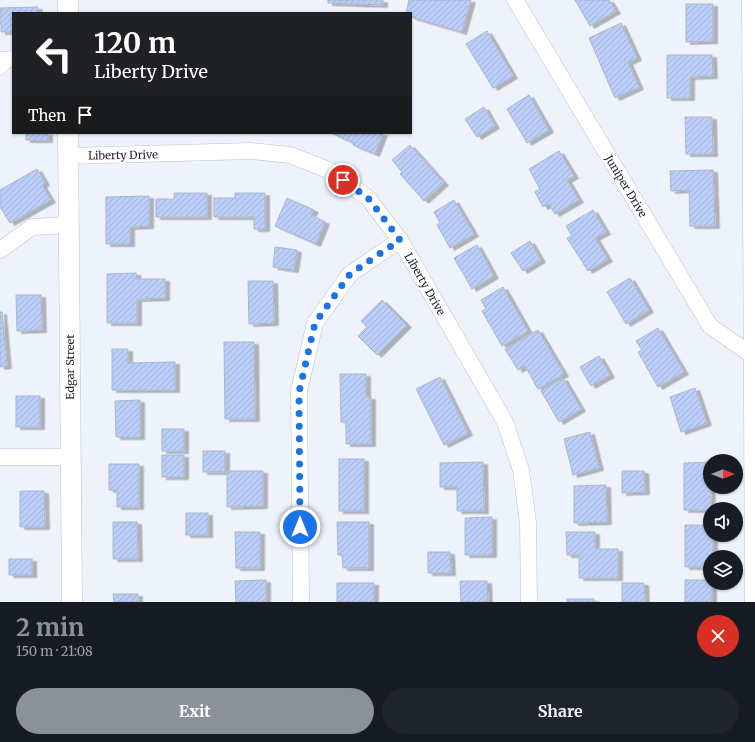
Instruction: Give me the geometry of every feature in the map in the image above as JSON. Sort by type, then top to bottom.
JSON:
[{"type":"street","points":[[68,0],[68,12]]},
{"type":"street","name":"Juniper Drive","points":[[515,0],[710,326],[753,356]]},
{"type":"street","points":[[752,0],[754,602]]},
{"type":"street","points":[[0,60],[12,60]]},
{"type":"street","name":"Edgar Street","points":[[68,134],[72,602]]},
{"type":"street","name":"Liberty Drive","points":[[68,156],[251,152],[290,154],[331,171],[368,198],[400,240],[505,422],[521,470],[528,523],[529,602]]},
{"type":"street","points":[[0,250],[32,226],[69,225]]},
{"type":"street","points":[[301,602],[299,392],[315,323],[350,274],[400,240]]},
{"type":"street","points":[[0,457],[71,457]]},
{"type":"lane","points":[[0,71],[12,61]]},
{"type":"building","points":[[328,0],[383,0],[383,5],[328,3]]},
{"type":"building","points":[[409,0],[471,0],[462,32],[412,17],[412,12],[406,12]]},
{"type":"building","points":[[575,0],[609,0],[616,11],[590,26]]},
{"type":"building","points":[[686,4],[713,4],[713,41],[686,42]]},
{"type":"building","points":[[38,7],[38,12],[12,12],[12,32],[1,32],[0,8]]},
{"type":"building","points":[[621,23],[637,58],[628,62],[639,87],[615,98],[589,38]]},
{"type":"building","points":[[487,31],[513,76],[493,88],[466,44]]},
{"type":"building","points":[[667,55],[712,55],[713,76],[690,77],[690,98],[667,98]]},
{"type":"building","points":[[529,95],[549,130],[527,143],[507,109]]},
{"type":"building","points":[[484,107],[495,126],[477,137],[465,119]]},
{"type":"building","points":[[685,117],[712,117],[713,154],[686,154]]},
{"type":"building","points":[[26,134],[48,134],[48,140],[26,140]]},
{"type":"building","points":[[333,134],[383,134],[375,154],[353,145],[354,143]]},
{"type":"building","points":[[410,145],[444,183],[424,201],[400,174],[402,172],[392,160]]},
{"type":"building","points":[[559,151],[574,176],[567,180],[579,200],[555,214],[549,204],[543,207],[535,192],[540,189],[529,169]]},
{"type":"building","points":[[37,169],[45,183],[42,185],[51,200],[10,223],[0,207],[0,190]]},
{"type":"building","points":[[713,170],[715,226],[690,226],[689,190],[671,191],[670,171]]},
{"type":"building","points":[[174,193],[207,193],[207,217],[156,217],[156,199],[174,199]]},
{"type":"building","points":[[235,193],[265,193],[265,229],[254,229],[254,217],[214,217],[214,198],[235,198]]},
{"type":"building","points":[[149,196],[149,226],[130,227],[130,244],[106,244],[106,197]]},
{"type":"building","points":[[287,198],[314,210],[311,215],[325,222],[316,244],[275,226]]},
{"type":"building","points":[[454,200],[474,234],[450,248],[437,225],[440,223],[434,212]]},
{"type":"building","points":[[593,210],[606,232],[595,238],[608,259],[588,271],[567,238],[572,236],[566,226]]},
{"type":"building","points":[[530,241],[541,260],[523,271],[511,253]]},
{"type":"building","points":[[477,245],[494,276],[472,289],[454,258]]},
{"type":"building","points":[[275,247],[297,250],[294,270],[273,267]]},
{"type":"building","points":[[136,273],[137,279],[165,279],[165,298],[137,299],[137,323],[107,323],[107,274]]},
{"type":"building","points":[[630,278],[649,310],[626,324],[607,292]]},
{"type":"building","points":[[248,281],[273,281],[274,323],[249,324]]},
{"type":"building","points":[[503,287],[528,331],[502,346],[482,311],[486,309],[481,300]]},
{"type":"building","points":[[16,295],[41,295],[42,330],[17,331]]},
{"type":"building","points":[[382,300],[407,325],[377,355],[358,336],[367,327],[361,321]]},
{"type":"building","points":[[0,312],[2,312],[7,366],[0,367]]},
{"type":"building","points":[[658,328],[684,372],[658,387],[638,352],[642,350],[636,341]]},
{"type":"building","points":[[538,330],[564,374],[538,389],[525,366],[518,370],[505,349]]},
{"type":"building","points":[[224,342],[254,342],[255,419],[225,419]]},
{"type":"building","points":[[112,349],[128,349],[128,363],[175,362],[175,390],[112,390]]},
{"type":"building","points":[[599,356],[610,375],[591,386],[580,367]]},
{"type":"building","points":[[340,374],[366,374],[366,397],[371,397],[371,444],[346,444],[346,422],[341,422]]},
{"type":"building","points":[[440,377],[468,433],[444,445],[416,389]]},
{"type":"building","points":[[563,378],[581,409],[559,422],[541,391]]},
{"type":"building","points":[[695,388],[707,423],[681,432],[670,397]]},
{"type":"building","points":[[16,396],[40,396],[40,427],[16,427]]},
{"type":"building","points":[[140,400],[140,437],[116,437],[115,401]]},
{"type":"building","points":[[162,429],[184,429],[184,451],[162,451]]},
{"type":"building","points":[[590,432],[599,468],[573,475],[564,439]]},
{"type":"building","points":[[203,451],[225,451],[225,472],[203,472]]},
{"type":"building","points":[[162,455],[184,455],[184,477],[162,477]]},
{"type":"building","points":[[339,459],[364,459],[364,511],[339,511]]},
{"type":"building","points":[[483,462],[484,511],[457,511],[457,487],[440,487],[440,463]]},
{"type":"building","points":[[703,462],[703,494],[711,494],[711,502],[703,502],[703,510],[684,510],[684,463]]},
{"type":"building","points":[[109,464],[139,464],[139,507],[117,507],[117,490],[109,490]]},
{"type":"building","points":[[227,471],[263,471],[263,506],[227,507]]},
{"type":"building","points":[[622,471],[644,471],[645,492],[622,493]]},
{"type":"building","points":[[606,485],[607,522],[574,523],[574,486]]},
{"type":"building","points":[[20,491],[44,491],[45,527],[20,527]]},
{"type":"building","points":[[186,513],[208,513],[208,535],[186,535]]},
{"type":"building","points":[[492,517],[492,555],[465,555],[465,518]]},
{"type":"building","points":[[113,522],[137,522],[138,559],[113,559]]},
{"type":"building","points":[[337,522],[369,522],[369,568],[343,568],[342,555],[338,555]]},
{"type":"building","points":[[685,525],[703,525],[703,542],[713,542],[713,550],[703,550],[703,567],[685,567]]},
{"type":"building","points":[[235,532],[260,532],[260,568],[236,568]]},
{"type":"building","points":[[566,532],[595,532],[595,549],[618,549],[618,578],[579,578],[579,555],[567,555]]},
{"type":"building","points":[[428,552],[450,552],[451,573],[428,573]]},
{"type":"building","points":[[9,559],[32,559],[32,575],[9,575]]},
{"type":"building","points":[[266,580],[266,602],[236,602],[235,581]]},
{"type":"building","points":[[685,580],[703,580],[703,590],[712,590],[712,602],[685,602]]},
{"type":"building","points":[[460,581],[487,581],[488,602],[461,602]]},
{"type":"building","points":[[337,583],[374,583],[374,602],[337,602]]},
{"type":"building","points":[[622,583],[644,583],[645,602],[622,602]]},
{"type":"building","points":[[113,594],[138,594],[138,602],[114,602]]},
{"type":"building","points":[[567,599],[594,599],[594,602],[567,602]]},
{"type":"route","points":[[300,527],[299,392],[315,323],[350,274],[400,240],[368,198],[343,180]]}]
